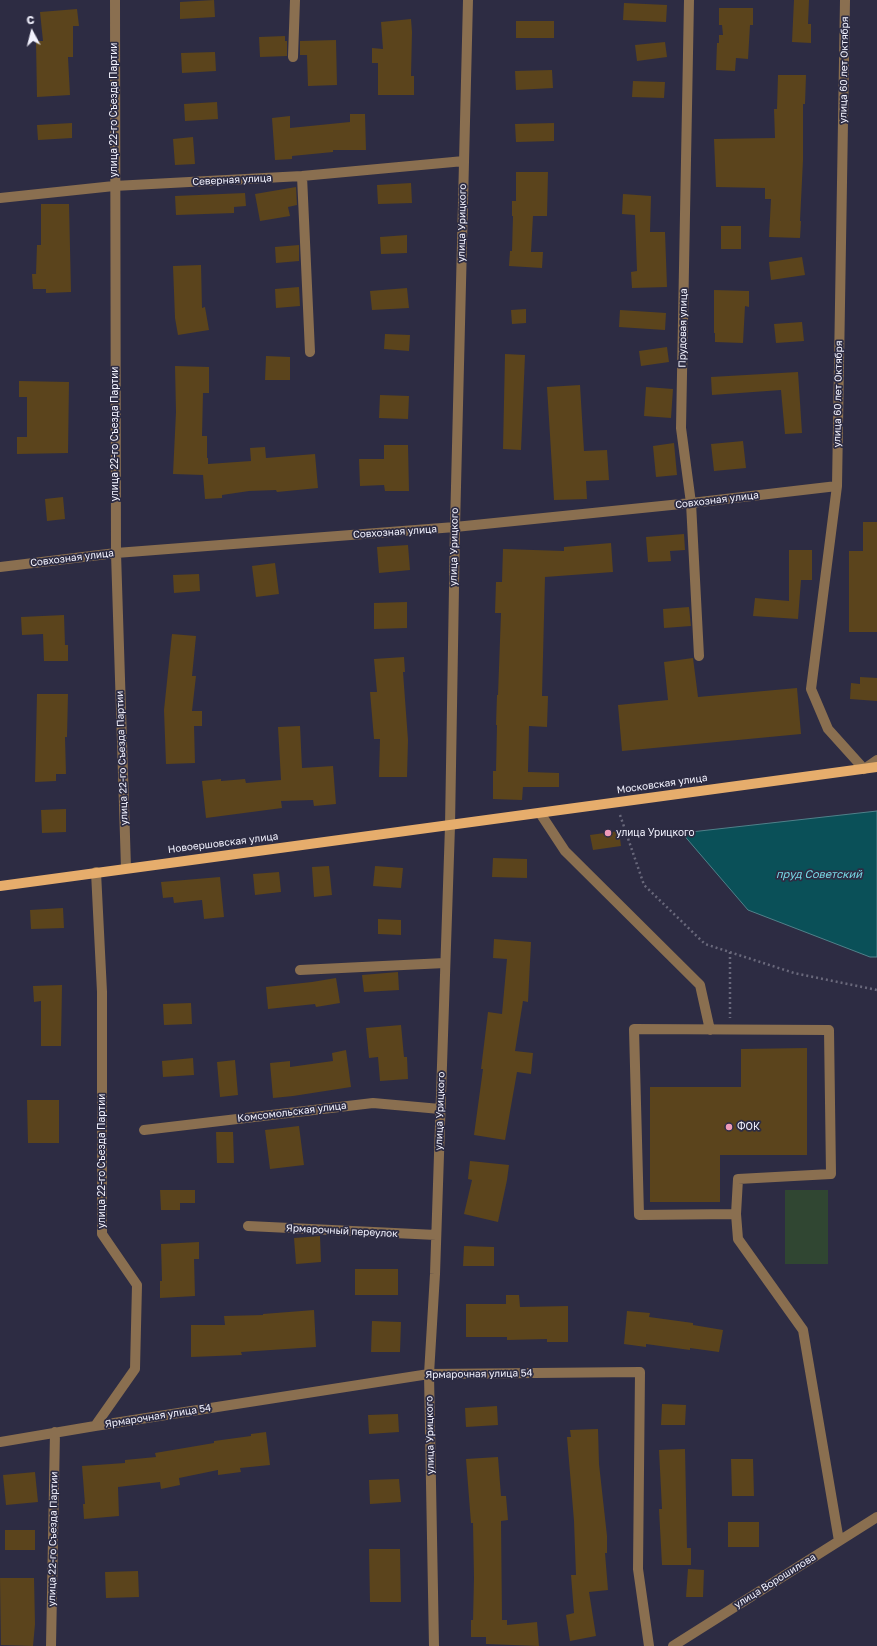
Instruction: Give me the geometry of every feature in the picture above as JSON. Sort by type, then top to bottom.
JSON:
[{"type":"main road","name":"Московская улица","points":[[450,826],[877,767]]},
{"type":"main road","name":"Новоершовская улица","points":[[0,886],[450,826]]},
{"type":"street","name":"улица 22-го Съезда Партии","points":[[114,0],[116,553],[126,868]]},
{"type":"street","points":[[293,57],[294,0]]},
{"type":"street","name":"улица Урицкого","points":[[434,1646],[429,1374],[436,1235],[450,826],[455,527],[468,0]]},
{"type":"street","name":"Прудовая улица","points":[[690,0],[681,428],[691,503],[698,656]]},
{"type":"street","name":"улица 60 лет Октября","points":[[845,0],[837,486],[811,689],[828,729],[864,768]]},
{"type":"street","name":"Северная улица","points":[[0,198],[114,186],[302,176],[464,160]]},
{"type":"street","points":[[302,176],[310,352]]},
{"type":"street","name":"Совхозная улица","points":[[0,567],[116,553],[455,527],[691,503],[837,486]]},
{"type":"street","points":[[864,768],[877,760]]},
{"type":"street","points":[[540,813],[565,851],[700,985],[710,1030]]},
{"type":"street","name":"улица 22-го Съезда Партии","points":[[95,1426],[135,1370],[137,1285],[102,1234],[102,992],[96,872]]},
{"type":"street","points":[[300,970],[445,963]]},
{"type":"street","points":[[736,1214],[639,1215],[634,1029],[829,1030],[831,1174],[738,1179],[736,1214],[738,1239],[803,1330],[839,1541]]},
{"type":"street","name":"Комсомольская улица","points":[[144,1130],[373,1103],[440,1109]]},
{"type":"street","name":"Ярмарочный переулок","points":[[248,1226],[436,1235]]},
{"type":"street","name":"Ярмарочная улица 54","points":[[0,1442],[55,1432],[429,1374],[640,1372],[638,1570],[650,1646]]},
{"type":"street","name":"улица 22-го Съезда Партии","points":[[51,1646],[55,1432]]},
{"type":"street","name":"улица Ворошилова","points":[[673,1646],[877,1517]]},
{"type":"path","points":[[617,802],[621,819],[644,885],[705,944],[794,973],[877,990]]},
{"type":"path","points":[[730,952],[730,1030]]},
{"type":"shaded area","points":[[785,1190],[828,1190],[828,1264],[785,1264]]},
{"type":"water","name":"пруд Советский","points":[[877,811],[877,957],[870,957],[748,910],[682,833]]},
{"type":"building","points":[[214,0],[215,17],[180,19],[180,2]]},
{"type":"building","points":[[794,0],[809,0],[808,24],[811,24],[811,43],[792,42]]},
{"type":"building","points":[[624,3],[667,5],[666,22],[623,20]]},
{"type":"building","points":[[719,8],[753,8],[753,25],[750,25],[748,59],[736,58],[735,71],[716,70],[717,43],[719,43],[719,35],[723,35],[722,25],[719,25]]},
{"type":"building","points":[[77,9],[79,26],[73,26],[73,57],[68,57],[70,95],[37,97],[36,41],[43,41],[40,12]]},
{"type":"building","points":[[411,19],[411,76],[414,76],[414,95],[378,95],[378,63],[372,63],[372,48],[383,49],[381,22]]},
{"type":"building","points":[[516,21],[554,21],[554,38],[516,38]]},
{"type":"building","points":[[285,36],[285,41],[287,41],[287,56],[260,57],[259,37]]},
{"type":"building","points":[[336,40],[337,85],[308,86],[307,55],[300,55],[300,41]]},
{"type":"building","points":[[665,42],[667,57],[637,61],[635,45]]},
{"type":"building","points":[[215,52],[216,71],[182,73],[181,53]]},
{"type":"building","points":[[552,70],[553,88],[516,90],[515,71]]},
{"type":"building","points":[[778,75],[806,75],[805,104],[803,104],[803,160],[800,238],[769,237],[771,199],[765,199],[765,188],[716,187],[714,139],[775,138],[774,109],[777,109]]},
{"type":"building","points":[[633,81],[665,82],[664,98],[632,97]]},
{"type":"building","points":[[217,102],[218,119],[185,121],[184,104]]},
{"type":"building","points":[[350,114],[365,114],[366,150],[333,150],[333,152],[292,156],[292,159],[275,160],[272,118],[290,116],[290,128],[350,122]]},
{"type":"building","points":[[72,123],[72,138],[38,140],[37,125]]},
{"type":"building","points":[[554,123],[554,141],[516,142],[515,124]]},
{"type":"building","points":[[193,137],[195,164],[175,165],[173,139]]},
{"type":"building","points":[[516,172],[548,172],[547,216],[533,216],[531,252],[543,252],[542,268],[509,266],[510,251],[512,251],[512,201],[516,201]]},
{"type":"building","points":[[411,183],[412,203],[378,204],[377,185]]},
{"type":"building","points":[[296,187],[297,205],[288,207],[290,216],[260,221],[255,194]]},
{"type":"building","points":[[245,193],[246,206],[234,207],[234,213],[176,215],[175,196]]},
{"type":"building","points":[[623,194],[651,196],[650,232],[665,232],[667,287],[632,288],[631,272],[637,271],[635,215],[622,214]]},
{"type":"building","points":[[41,204],[69,204],[71,292],[46,293],[46,289],[33,289],[32,274],[36,274],[37,245],[41,245]]},
{"type":"building","points":[[721,226],[741,226],[741,249],[721,249]]},
{"type":"building","points":[[407,235],[407,253],[381,254],[380,237]]},
{"type":"building","points":[[299,245],[299,261],[276,263],[275,247]]},
{"type":"building","points":[[802,257],[805,275],[771,280],[769,262]]},
{"type":"building","points":[[201,265],[202,308],[205,307],[209,330],[178,335],[175,318],[173,266]]},
{"type":"building","points":[[299,287],[300,306],[276,308],[275,289]]},
{"type":"building","points":[[407,288],[409,308],[372,310],[370,291]]},
{"type":"building","points":[[714,290],[749,291],[749,307],[745,306],[743,343],[715,342]]},
{"type":"building","points":[[526,309],[526,323],[512,324],[511,310]]},
{"type":"building","points":[[620,310],[666,313],[665,330],[619,327]]},
{"type":"building","points":[[802,322],[804,341],[776,343],[774,324]]},
{"type":"building","points":[[385,334],[410,335],[409,351],[384,349]]},
{"type":"building","points":[[667,347],[669,362],[641,366],[639,351]]},
{"type":"building","points":[[505,354],[525,355],[521,450],[503,449]]},
{"type":"building","points":[[266,356],[290,357],[290,380],[265,380]]},
{"type":"building","points":[[175,366],[209,367],[209,393],[203,393],[202,436],[207,436],[208,464],[251,461],[250,448],[265,447],[266,458],[315,454],[318,488],[277,492],[276,490],[249,491],[222,495],[222,498],[205,499],[203,475],[173,474],[176,412]]},
{"type":"building","points":[[798,372],[802,433],[785,434],[781,390],[712,395],[711,377]]},
{"type":"building","points":[[19,381],[69,382],[68,453],[17,454],[17,437],[27,437],[27,397],[19,397]]},
{"type":"building","points":[[580,385],[584,451],[607,450],[609,480],[586,481],[587,499],[554,500],[547,387]]},
{"type":"building","points":[[646,387],[673,389],[671,418],[644,416]]},
{"type":"building","points":[[380,395],[409,396],[408,419],[379,418]]},
{"type":"building","points":[[743,441],[746,468],[714,471],[711,444]]},
{"type":"building","points":[[674,443],[677,475],[656,477],[653,446]]},
{"type":"building","points":[[384,445],[408,445],[409,491],[385,491],[384,485],[360,486],[359,459],[384,459]]},
{"type":"building","points":[[63,497],[65,519],[47,521],[45,499]]},
{"type":"building","points":[[863,522],[877,522],[877,632],[849,632],[849,551],[863,551]]},
{"type":"building","points":[[684,534],[685,550],[670,551],[671,561],[648,562],[646,537]]},
{"type":"building","points":[[611,543],[613,572],[545,577],[542,696],[548,696],[547,727],[529,726],[528,772],[559,773],[559,787],[523,787],[522,800],[493,799],[493,771],[496,771],[496,725],[501,613],[495,613],[496,582],[502,582],[503,549],[564,551],[564,547]]},
{"type":"building","points":[[408,545],[410,570],[379,573],[377,547]]},
{"type":"building","points":[[789,550],[812,550],[812,580],[801,580],[798,619],[753,616],[755,598],[789,601]]},
{"type":"building","points":[[275,563],[279,594],[256,597],[252,566]]},
{"type":"building","points":[[199,574],[200,591],[174,593],[173,575]]},
{"type":"building","points":[[407,602],[407,628],[374,629],[374,603]]},
{"type":"building","points":[[689,607],[691,626],[664,628],[663,609]]},
{"type":"building","points":[[64,615],[65,645],[68,645],[68,661],[44,661],[43,634],[22,635],[21,617]]},
{"type":"building","points":[[172,634],[196,636],[192,676],[196,676],[192,711],[202,711],[202,726],[194,726],[195,763],[166,764],[164,710]]},
{"type":"building","points":[[404,657],[405,672],[403,672],[408,740],[407,777],[379,777],[380,739],[374,739],[370,692],[377,692],[374,659]]},
{"type":"building","points":[[693,658],[698,697],[797,688],[801,734],[622,751],[618,705],[668,700],[664,662]]},
{"type":"building","points":[[860,677],[877,678],[877,701],[850,699],[851,683],[860,684]]},
{"type":"building","points":[[37,694],[68,694],[67,737],[65,737],[66,774],[56,774],[56,781],[35,782]]},
{"type":"building","points":[[300,726],[302,768],[333,766],[336,804],[314,806],[313,800],[281,801],[282,808],[206,818],[202,781],[245,779],[246,783],[281,780],[278,727]]},
{"type":"building","points":[[66,809],[66,832],[42,833],[41,810]]},
{"type":"building","points":[[619,831],[621,846],[593,850],[590,835]]},
{"type":"building","points":[[493,858],[527,859],[527,878],[492,877]]},
{"type":"building","points":[[329,866],[332,895],[314,897],[312,867]]},
{"type":"building","points":[[375,866],[403,868],[401,888],[373,886]]},
{"type":"building","points":[[279,872],[281,892],[255,895],[253,874]]},
{"type":"building","points":[[220,877],[224,917],[204,919],[202,900],[174,903],[173,897],[163,898],[161,882]]},
{"type":"building","points":[[63,908],[64,928],[31,929],[30,910]]},
{"type":"building","points":[[378,919],[401,920],[401,935],[378,934]]},
{"type":"building","points":[[494,939],[531,942],[528,1002],[523,1001],[515,1051],[533,1053],[531,1074],[517,1072],[505,1140],[474,1135],[483,1069],[481,1069],[488,1012],[502,1014],[507,959],[493,958]]},
{"type":"building","points":[[398,972],[399,990],[364,992],[362,975]]},
{"type":"building","points":[[336,978],[340,1003],[316,1007],[315,1004],[268,1009],[266,987]]},
{"type":"building","points":[[62,985],[61,1046],[41,1046],[41,1001],[34,1002],[33,986]]},
{"type":"building","points":[[191,1003],[192,1024],[164,1025],[163,1004]]},
{"type":"building","points":[[401,1025],[404,1057],[407,1057],[408,1079],[380,1081],[378,1057],[369,1058],[366,1028]]},
{"type":"building","name":"ФОК","points":[[807,1048],[807,1155],[720,1155],[720,1202],[650,1202],[650,1087],[741,1087],[741,1049]]},
{"type":"building","points":[[346,1050],[351,1087],[273,1098],[270,1063],[290,1061],[290,1067],[333,1061],[332,1053]]},
{"type":"building","points":[[193,1058],[194,1075],[163,1077],[162,1061]]},
{"type":"building","points":[[235,1060],[238,1095],[220,1097],[217,1062]]},
{"type":"building","points":[[27,1100],[59,1100],[59,1143],[28,1143]]},
{"type":"building","points":[[299,1126],[304,1165],[270,1169],[265,1130]]},
{"type":"building","points":[[216,1132],[233,1132],[234,1163],[217,1163]]},
{"type":"building","points":[[470,1161],[509,1165],[498,1222],[464,1214],[472,1180],[468,1179]]},
{"type":"building","points":[[160,1190],[195,1190],[195,1203],[180,1203],[180,1210],[161,1210]]},
{"type":"building","points":[[320,1236],[321,1262],[296,1264],[294,1238]]},
{"type":"building","points":[[199,1242],[199,1259],[194,1259],[195,1296],[160,1298],[160,1281],[162,1281],[161,1244]]},
{"type":"building","points":[[464,1246],[494,1247],[494,1266],[463,1266]]},
{"type":"building","points":[[355,1269],[398,1269],[398,1295],[355,1295]]},
{"type":"building","points":[[506,1295],[519,1295],[520,1307],[568,1306],[568,1342],[547,1342],[547,1339],[507,1340],[507,1337],[466,1337],[466,1304],[506,1304]]},
{"type":"building","points":[[314,1310],[316,1347],[241,1352],[242,1355],[191,1357],[191,1325],[225,1325],[224,1316],[263,1315]]},
{"type":"building","points":[[627,1311],[650,1313],[649,1317],[693,1323],[693,1325],[723,1330],[719,1352],[646,1344],[646,1347],[624,1344]]},
{"type":"building","points":[[372,1321],[401,1322],[400,1352],[371,1352]]},
{"type":"building","points":[[662,1404],[686,1405],[685,1425],[661,1425]]},
{"type":"building","points":[[497,1406],[498,1425],[466,1427],[465,1408]]},
{"type":"building","points":[[398,1414],[399,1432],[369,1434],[368,1415]]},
{"type":"building","points":[[598,1429],[599,1464],[607,1536],[607,1553],[605,1553],[608,1590],[589,1592],[596,1636],[570,1641],[566,1615],[574,1613],[571,1575],[576,1575],[574,1521],[567,1437],[571,1437],[570,1430]]},
{"type":"building","points":[[266,1432],[270,1465],[240,1468],[241,1472],[218,1475],[218,1470],[179,1478],[180,1485],[161,1489],[160,1482],[118,1487],[119,1516],[84,1519],[83,1504],[85,1504],[82,1466],[125,1463],[125,1460],[156,1457],[155,1453]]},
{"type":"building","points":[[685,1449],[687,1548],[691,1548],[691,1565],[662,1565],[659,1509],[662,1509],[659,1450]]},
{"type":"building","points":[[498,1457],[501,1496],[506,1496],[508,1520],[501,1521],[502,1620],[507,1620],[507,1625],[537,1622],[539,1646],[486,1644],[486,1637],[471,1637],[474,1578],[473,1523],[471,1523],[466,1459]]},
{"type":"building","points":[[731,1459],[753,1459],[754,1496],[732,1496]]},
{"type":"building","points":[[35,1472],[38,1502],[6,1505],[3,1475]]},
{"type":"building","points":[[399,1479],[401,1502],[370,1504],[369,1480]]},
{"type":"building","points":[[728,1522],[759,1522],[759,1547],[728,1547]]},
{"type":"building","points":[[5,1530],[35,1530],[35,1550],[5,1550]]},
{"type":"building","points":[[369,1549],[400,1549],[401,1602],[370,1602]]},
{"type":"building","points":[[688,1569],[704,1570],[703,1597],[686,1597]]},
{"type":"building","points":[[138,1571],[139,1597],[106,1598],[105,1572]]},
{"type":"building","points":[[0,1578],[34,1578],[35,1624],[33,1646],[1,1645]]},
{"type":"place","name":"улица Урицкого","points":[[608,833]]},
{"type":"place","name":"ФОК","points":[[729,1127]]}]
